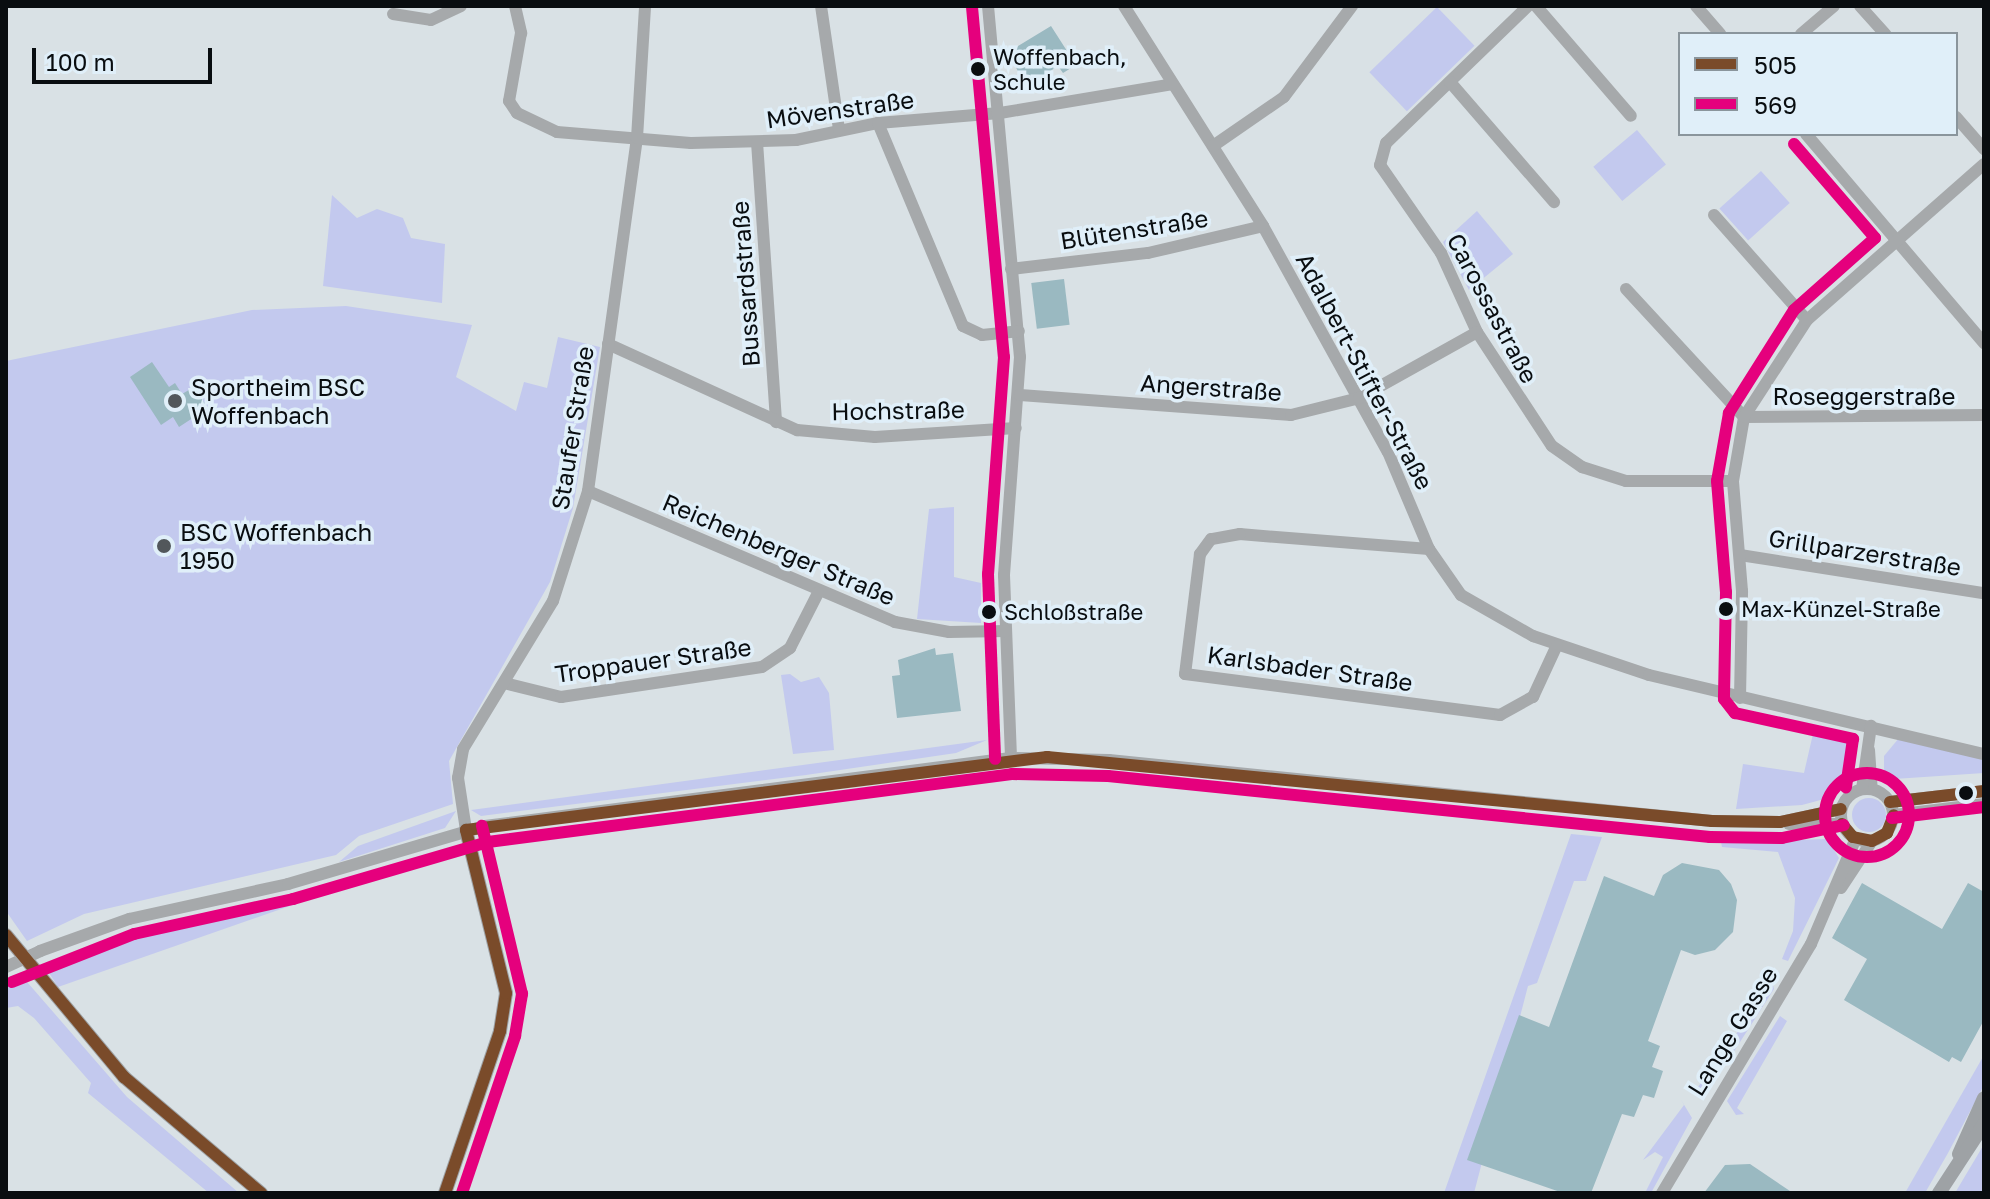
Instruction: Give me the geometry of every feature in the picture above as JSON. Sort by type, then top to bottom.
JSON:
[{"type":"main road","points":[[445,1193],[500,1031],[506,993],[466,830]]},
{"type":"main road","points":[[6,935],[61,1009],[124,1077],[261,1193]]},
{"type":"main road","points":[[1939,1193],[1984,1098]]},
{"type":"main road","points":[[1958,1158],[1984,1124]]},
{"type":"street","points":[[393,14],[431,20],[461,6]]},
{"type":"street","name":"Mövenstraße","points":[[515,6],[521,33],[510,90],[512,109],[557,132],[757,142],[878,123],[1000,113],[1173,84]]},
{"type":"street","name":"Staufer Straße","points":[[466,830],[461,757],[557,590],[588,491],[637,138],[645,6]]},
{"type":"street","points":[[821,6],[839,130]]},
{"type":"street","points":[[988,6],[1019,331],[1020,395],[1006,631],[1011,758]]},
{"type":"street","name":"Adalbert-Stifter-Straße","points":[[1124,6],[1263,226],[1359,398],[1429,549],[1472,604],[1557,645],[1740,698],[1984,754]]},
{"type":"street","points":[[1213,146],[1284,97],[1352,6]]},
{"type":"street","name":"Carossastraße","points":[[1528,6],[1386,143],[1379,161],[1441,253],[1477,332],[1544,437],[1582,467],[1626,481],[1733,481]]},
{"type":"street","points":[[1536,6],[1631,116]]},
{"type":"street","points":[[1696,6],[1718,32]]},
{"type":"street","points":[[1803,32],[1834,6]]},
{"type":"street","points":[[1860,6],[1883,32]]},
{"type":"street","points":[[1450,82],[1554,202]]},
{"type":"street","points":[[1958,119],[1984,149]]},
{"type":"street","points":[[878,123],[963,326],[982,335],[1019,331]]},
{"type":"street","points":[[1808,136],[1984,343]]},
{"type":"street","name":"Bussardstraße","points":[[757,142],[776,422]]},
{"type":"street","points":[[1740,698],[1740,555],[1733,481],[1744,417],[1807,320],[1984,164]]},
{"type":"street","points":[[1714,215],[1807,320]]},
{"type":"street","name":"Blütenstraße","points":[[1011,269],[1148,253],[1263,226]]},
{"type":"street","points":[[1626,289],[1744,417]]},
{"type":"street","name":"Angerstraße","points":[[1020,395],[1276,415],[1359,398],[1477,332]]},
{"type":"street","name":"Hochstraße","points":[[608,344],[776,422],[847,437],[1016,428]]},
{"type":"street","name":"Roseggerstraße","points":[[1744,417],[1953,420],[1984,415]]},
{"type":"street","name":"Reichenberger Straße","points":[[588,491],[818,593],[917,628],[1006,631]]},
{"type":"street","name":"Karlsbader Straße","points":[[1429,549],[1240,534],[1211,539],[1200,554],[1185,674],[1500,715],[1533,697],[1557,645]]},
{"type":"street","name":"Grillparzerstraße","points":[[1740,555],[1984,593]]},
{"type":"street","name":"Troppauer Straße","points":[[504,683],[561,697],[762,667],[790,648],[818,593]]},
{"type":"street","points":[[1780,822],[1841,809],[1867,789],[1871,726]]},
{"type":"street","points":[[6,967],[40,951],[129,919],[299,881],[466,830],[1011,758],[1109,760],[1611,812],[1842,824]]},
{"type":"street","points":[[1867,789],[1892,808],[1984,804]]},
{"type":"street","points":[[1892,808],[1984,791]]},
{"type":"street","points":[[1841,809],[1842,824],[1856,838],[1872,841],[1887,833],[1892,808]]},
{"type":"street","name":"Lange Gasse","points":[[1838,892],[1856,838]]},
{"type":"street","name":"Lange Gasse","points":[[1662,1193],[1838,892],[1872,841]]},
{"type":"shaded area","points":[[1437,7],[1475,46],[1407,111],[1369,72]]},
{"type":"shaded area","points":[[1637,130],[1666,164],[1622,201],[1593,167]]},
{"type":"shaded area","points":[[1761,171],[1790,203],[1748,240],[1719,208]]},
{"type":"shaded area","points":[[332,195],[357,218],[377,209],[403,218],[411,238],[445,244],[442,303],[323,286]]},
{"type":"shaded area","points":[[1477,211],[1513,254],[1469,290],[1443,242]]},
{"type":"shaded area","points":[[346,306],[472,325],[456,377],[516,411],[524,382],[547,388],[558,337],[600,347],[573,508],[550,582],[449,761],[453,804],[359,836],[336,855],[84,914],[27,941],[6,911],[6,361],[252,310]]},
{"type":"shaded area","points":[[954,507],[954,577],[981,583],[981,623],[917,619],[929,509]]},
{"type":"shaded area","points":[[790,674],[801,682],[819,677],[829,693],[834,750],[793,754],[781,675]]},
{"type":"shaded area","points":[[1815,725],[1838,730],[1854,743],[1856,762],[1844,784],[1828,798],[1802,805],[1736,809],[1743,764],[1804,773]]},
{"type":"shaded area","points":[[1899,738],[1984,759],[1984,773],[1894,779],[1884,770],[1884,756]]},
{"type":"shaded area","points":[[987,740],[956,753],[806,775],[481,816],[471,810]]},
{"type":"shaded area","points":[[1869,798],[1881,803],[1886,815],[1881,827],[1869,832],[1857,827],[1852,815],[1857,803]]},
{"type":"shaded area","points":[[456,811],[445,828],[339,862],[358,846]]},
{"type":"shaded area","points":[[1571,834],[1602,837],[1586,881],[1574,881],[1537,983],[1528,986],[1474,1193],[1444,1193]]},
{"type":"shaded area","points":[[1827,839],[1839,858],[1788,961],[1782,959],[1793,931],[1795,898],[1778,852],[1722,847],[1721,842]]},
{"type":"shaded area","points":[[346,880],[344,887],[58,987],[44,965],[99,942]]},
{"type":"shaded area","points":[[21,975],[127,1097],[239,1193],[209,1193],[88,1093],[91,1083],[34,1018],[18,1006],[6,1008],[6,982]]},
{"type":"shaded area","points":[[1761,981],[1772,982],[1774,989],[1715,1081],[1702,1092],[1690,1087],[1698,1087],[1729,1045],[1768,986]]},
{"type":"shaded area","points":[[1780,1016],[1787,1021],[1737,1108],[1744,1114],[1736,1115],[1727,1101]]},
{"type":"shaded area","points":[[1984,1055],[1984,1085],[1948,1153],[1925,1193],[1905,1193]]},
{"type":"shaded area","points":[[1680,1098],[1692,1118],[1651,1193],[1645,1193],[1663,1157],[1655,1152],[1643,1160],[1684,1105]]},
{"type":"shaded area","points":[[1984,1144],[1984,1193],[1955,1193],[1980,1151]]},
{"type":"building","points":[[1051,26],[1076,65],[1063,73],[1058,66],[1024,88],[1010,51]]},
{"type":"building","points":[[1064,279],[1070,325],[1037,329],[1031,283]]},
{"type":"building","name":"Sportheim BSC Woffenbach","points":[[152,362],[169,387],[175,383],[182,394],[194,387],[208,408],[179,427],[173,417],[161,425],[130,377]]},
{"type":"building","points":[[935,648],[936,655],[953,653],[961,711],[897,718],[892,676],[900,675],[898,660]]},
{"type":"building","points":[[1682,863],[1719,870],[1731,884],[1737,900],[1733,932],[1715,950],[1695,955],[1681,950],[1648,1041],[1660,1046],[1652,1067],[1663,1071],[1654,1098],[1643,1095],[1634,1117],[1622,1114],[1591,1193],[1563,1193],[1467,1160],[1519,1015],[1549,1027],[1604,876],[1654,896],[1663,875]]},
{"type":"building","points":[[1862,883],[1942,929],[1968,883],[1984,892],[1984,1020],[1961,1062],[1952,1057],[1949,1062],[1844,1000],[1867,959],[1832,938]]},
{"type":"building","points":[[1750,1164],[1793,1193],[1704,1193],[1725,1165]]},
{"type":"transit line","name":"569","points":[[972,7],[1004,357],[988,574],[995,759]]},
{"type":"transit line","name":"569","points":[[1794,144],[1875,238],[1794,310],[1729,413],[1717,481],[1726,592],[1724,699],[1735,713],[1853,739],[1846,787]]},
{"type":"transit line","name":"505","points":[[466,830],[1047,757],[1712,821],[1780,822],[1841,809]]},
{"type":"transit line","name":"569","points":[[1867,773],[1883,776],[1897,785],[1906,799],[1909,815],[1906,831],[1897,845],[1883,854],[1867,857],[1851,854],[1837,845],[1828,831],[1825,815],[1828,799],[1837,785],[1851,776],[1867,773]]},
{"type":"transit line","name":"569","points":[[12,982],[134,934],[293,899],[488,842],[1012,774],[1108,776],[1710,837],[1782,838],[1844,825]]},
{"type":"transit line","name":"505","points":[[1890,802],[1984,791]]},
{"type":"transit line","name":"569","points":[[1892,818],[1984,807]]},
{"type":"transit line","name":"505","points":[[1842,824],[1853,837],[1872,841],[1887,833],[1894,815]]},
{"type":"transit line","name":"569","points":[[462,1193],[515,1036],[522,994],[482,826]]},
{"type":"transit line","name":"505","points":[[445,1193],[500,1031],[506,993],[466,830]]},
{"type":"transit line","name":"505","points":[[6,935],[124,1077],[261,1193]]},
{"type":"place","name":"Woffenbach, Schule","points":[[978,69]]},
{"type":"place","name":"Sportheim BSC Woffenbach","points":[[175,401]]},
{"type":"place","name":"BSC Woffenbach 1950","points":[[164,546]]},
{"type":"place","name":"Max-Künzel-Straße","points":[[1726,609]]},
{"type":"place","name":"Schloßstraße","points":[[989,612]]}]
